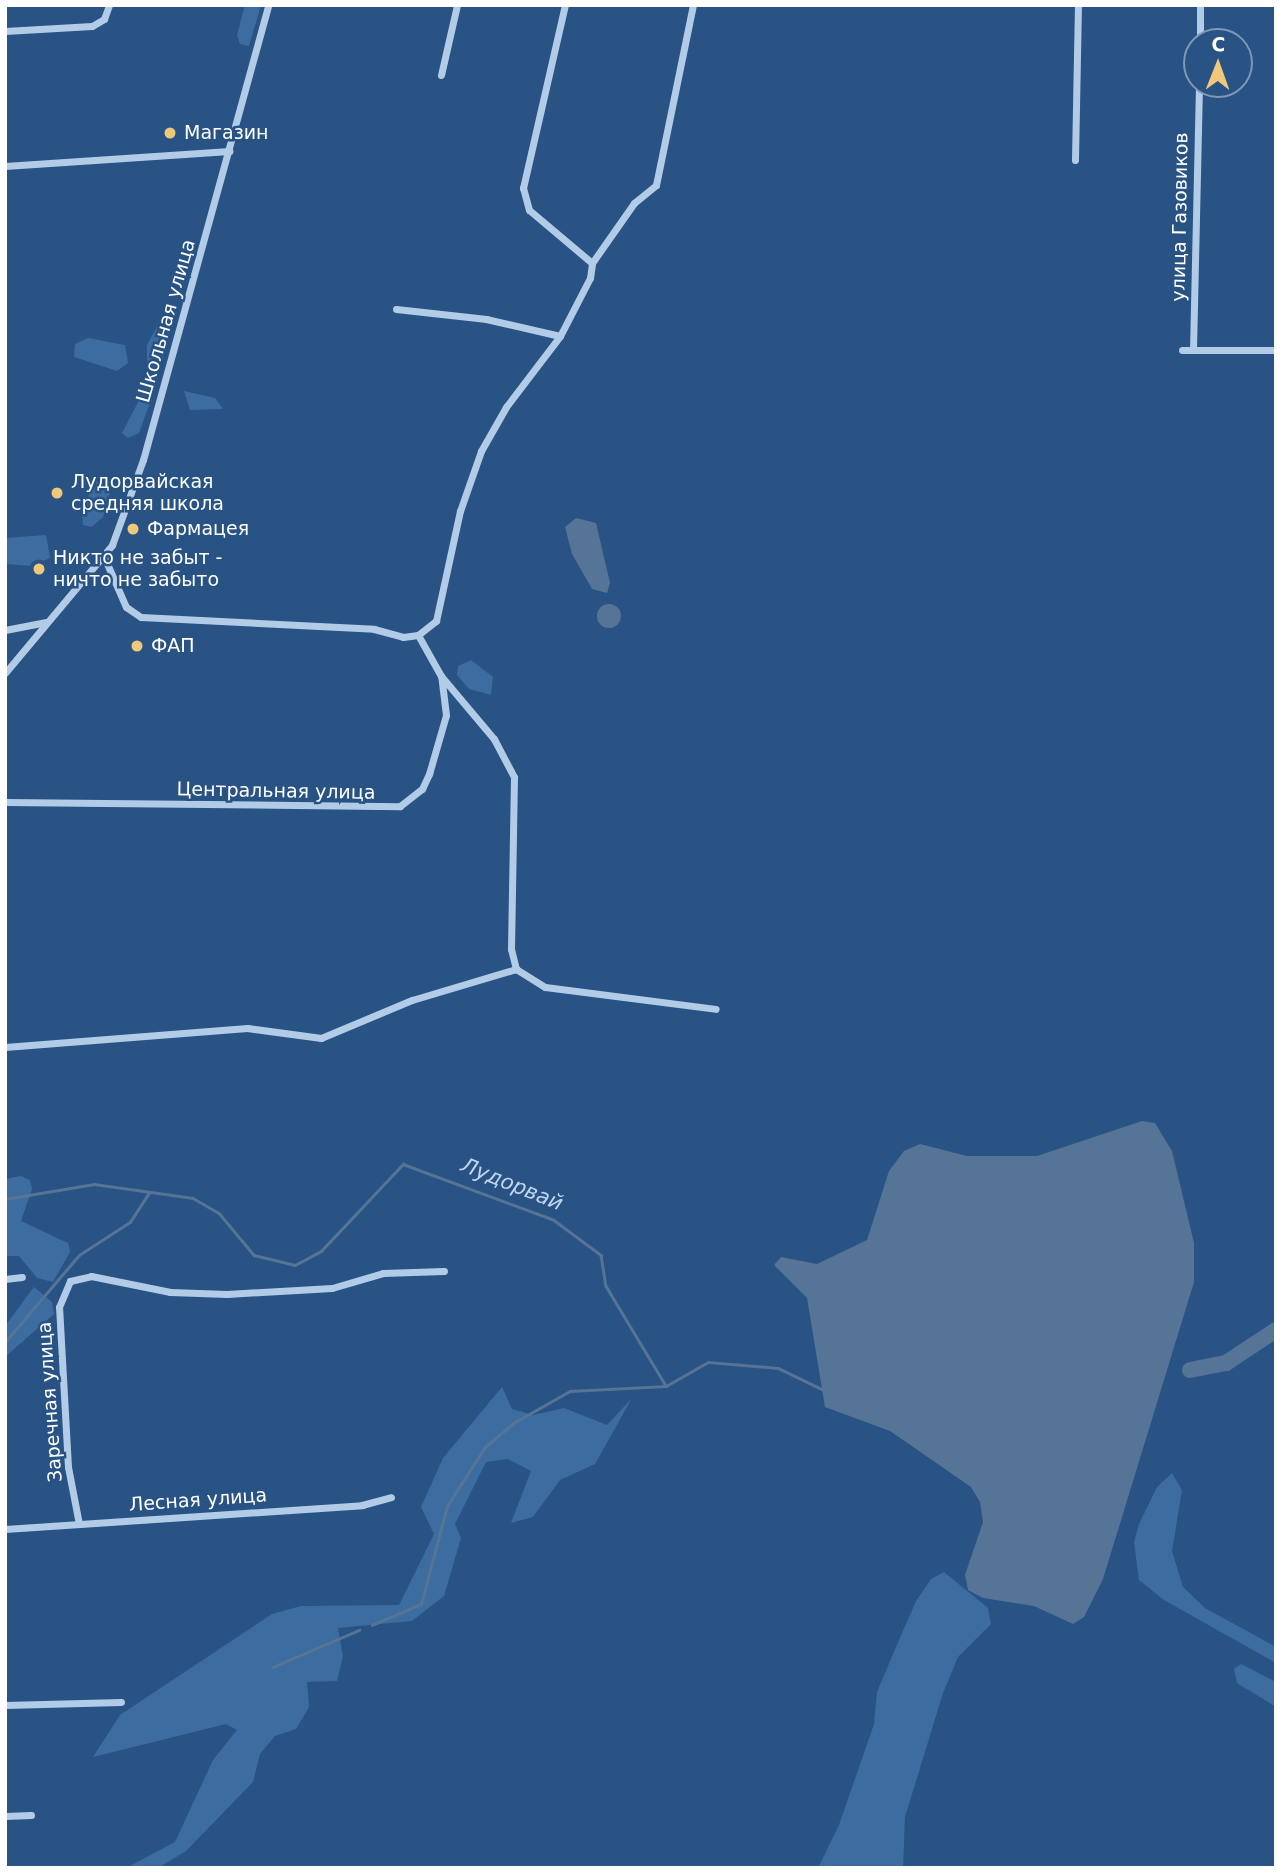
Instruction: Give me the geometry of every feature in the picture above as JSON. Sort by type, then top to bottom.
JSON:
[{"type":"street","points":[[5,31],[92,26],[104,19],[109,5]]},
{"type":"street","name":"Школьная улица","points":[[46,622],[105,559],[143,460],[268,5]]},
{"type":"street","points":[[442,75],[457,5]]},
{"type":"street","points":[[565,5],[523,188],[529,210],[592,263]]},
{"type":"street","points":[[105,559],[126,607],[141,617],[418,635],[441,611],[460,511],[481,451],[506,407],[560,336],[590,278],[592,263],[634,202],[656,185],[693,5]]},
{"type":"street","points":[[1075,160],[1078,5]]},
{"type":"street","points":[[1200,5],[1200,28]]},
{"type":"street","name":"улица Газовиков","points":[[1194,350],[1199,98]]},
{"type":"street","points":[[5,166],[230,151]]},
{"type":"street","points":[[396,309],[486,319],[560,336]]},
{"type":"street","points":[[1182,350],[1276,351]]},
{"type":"street","points":[[5,630],[46,622]]},
{"type":"street","points":[[5,673],[46,622]]},
{"type":"street","points":[[418,635],[441,676],[494,739],[514,777],[511,948],[516,969],[545,987],[716,1009]]},
{"type":"street","name":"Центральная улица","points":[[5,802],[400,806],[422,789],[429,774],[446,715],[441,676]]},
{"type":"street","points":[[5,1047],[247,1028],[321,1038],[412,1000],[516,969]]},
{"type":"street","name":"Заречная улица","points":[[79,1524],[68,1467],[60,1307],[70,1281],[91,1276],[170,1292],[227,1294],[332,1287],[383,1273],[444,1271]]},
{"type":"street","points":[[5,1279],[22,1277]]},
{"type":"street","name":"Лесная улица","points":[[5,1529],[362,1505],[391,1497]]},
{"type":"street","points":[[5,1705],[121,1702]]},
{"type":"street","points":[[5,1816],[31,1815]]},
{"type":"shaded area","points":[[245,5],[261,5],[249,46],[240,44],[237,35]]},
{"type":"shaded area","points":[[167,308],[174,315],[154,392],[139,433],[128,438],[122,433],[147,385],[147,345]]},
{"type":"shaded area","points":[[88,338],[125,345],[128,363],[117,371],[74,357],[75,344]]},
{"type":"shaded area","points":[[184,391],[215,398],[223,409],[190,410]]},
{"type":"shaded area","points":[[115,476],[103,517],[92,527],[83,525],[82,512],[94,482]]},
{"type":"shaded area","points":[[576,518],[596,523],[610,583],[607,593],[592,589],[572,554],[565,527]]},
{"type":"shaded area","points":[[46,535],[50,558],[33,566],[5,564],[5,538]]},
{"type":"shaded area","points":[[609,604],[618,607],[621,616],[618,625],[609,628],[600,625],[597,616],[600,607]]},
{"type":"shaded area","points":[[471,660],[493,677],[491,695],[469,689],[457,675],[458,666]]},
{"type":"shaded area","points":[[1142,1121],[1155,1123],[1172,1151],[1194,1243],[1194,1282],[1103,1579],[1084,1617],[1073,1624],[1034,1606],[983,1598],[968,1590],[965,1575],[983,1522],[980,1502],[971,1487],[890,1431],[825,1407],[807,1298],[774,1265],[781,1257],[817,1264],[867,1240],[889,1171],[904,1151],[920,1144],[967,1156],[1037,1156]]},
{"type":"shaded area","points":[[21,1176],[30,1180],[32,1189],[21,1221],[68,1243],[70,1252],[53,1282],[37,1278],[19,1256],[5,1256],[5,1179]]},
{"type":"shaded area","points":[[34,1287],[52,1302],[54,1314],[5,1357],[5,1326]]},
{"type":"shaded area","points":[[502,1387],[512,1409],[533,1415],[564,1408],[607,1425],[632,1398],[595,1464],[560,1480],[533,1517],[511,1523],[531,1471],[508,1459],[486,1462],[455,1524],[461,1538],[444,1596],[412,1621],[338,1628],[343,1656],[337,1681],[307,1682],[309,1707],[296,1729],[275,1736],[260,1754],[253,1782],[186,1851],[158,1868],[126,1868],[175,1842],[213,1760],[237,1730],[226,1724],[93,1757],[120,1715],[272,1614],[301,1606],[399,1605],[434,1534],[421,1507],[443,1458]]},
{"type":"shaded area","points":[[1172,1473],[1182,1490],[1172,1551],[1183,1587],[1205,1608],[1276,1647],[1276,1663],[1164,1600],[1139,1580],[1134,1542],[1139,1524],[1157,1487]]},
{"type":"shaded area","points":[[944,1572],[988,1608],[991,1624],[958,1657],[943,1693],[905,1817],[903,1868],[818,1868],[839,1825],[874,1724],[877,1692],[899,1640],[916,1601],[931,1579]]},
{"type":"shaded area","points":[[1241,1664],[1276,1682],[1276,1707],[1237,1683],[1234,1669]]},
{"type":"waterway","name":"Лудорвай","points":[[5,1199],[94,1184],[193,1198],[219,1213],[254,1255],[295,1265],[321,1251],[403,1164],[554,1220],[601,1255],[606,1286],[666,1386],[708,1362],[778,1368],[826,1391]]},
{"type":"waterway","points":[[5,1342],[79,1255],[130,1222],[149,1193]]},
{"type":"waterway","name":"Лудорвай","points":[[1190,1370],[1226,1363],[1276,1330]]},
{"type":"waterway","points":[[372,1625],[421,1604],[447,1506],[485,1447],[515,1422],[570,1391],[666,1386]]},
{"type":"waterway","points":[[273,1667],[359,1630]]},
{"type":"place","name":"Магазин","points":[[170,133]]},
{"type":"place","name":"Лудорвайская средняя школа","points":[[57,493]]},
{"type":"place","name":"Фармацея","points":[[133,529]]},
{"type":"place","name":"Никто не забыт - ничто не забыто","points":[[39,569]]},
{"type":"place","name":"ФАП","points":[[137,646]]}]
